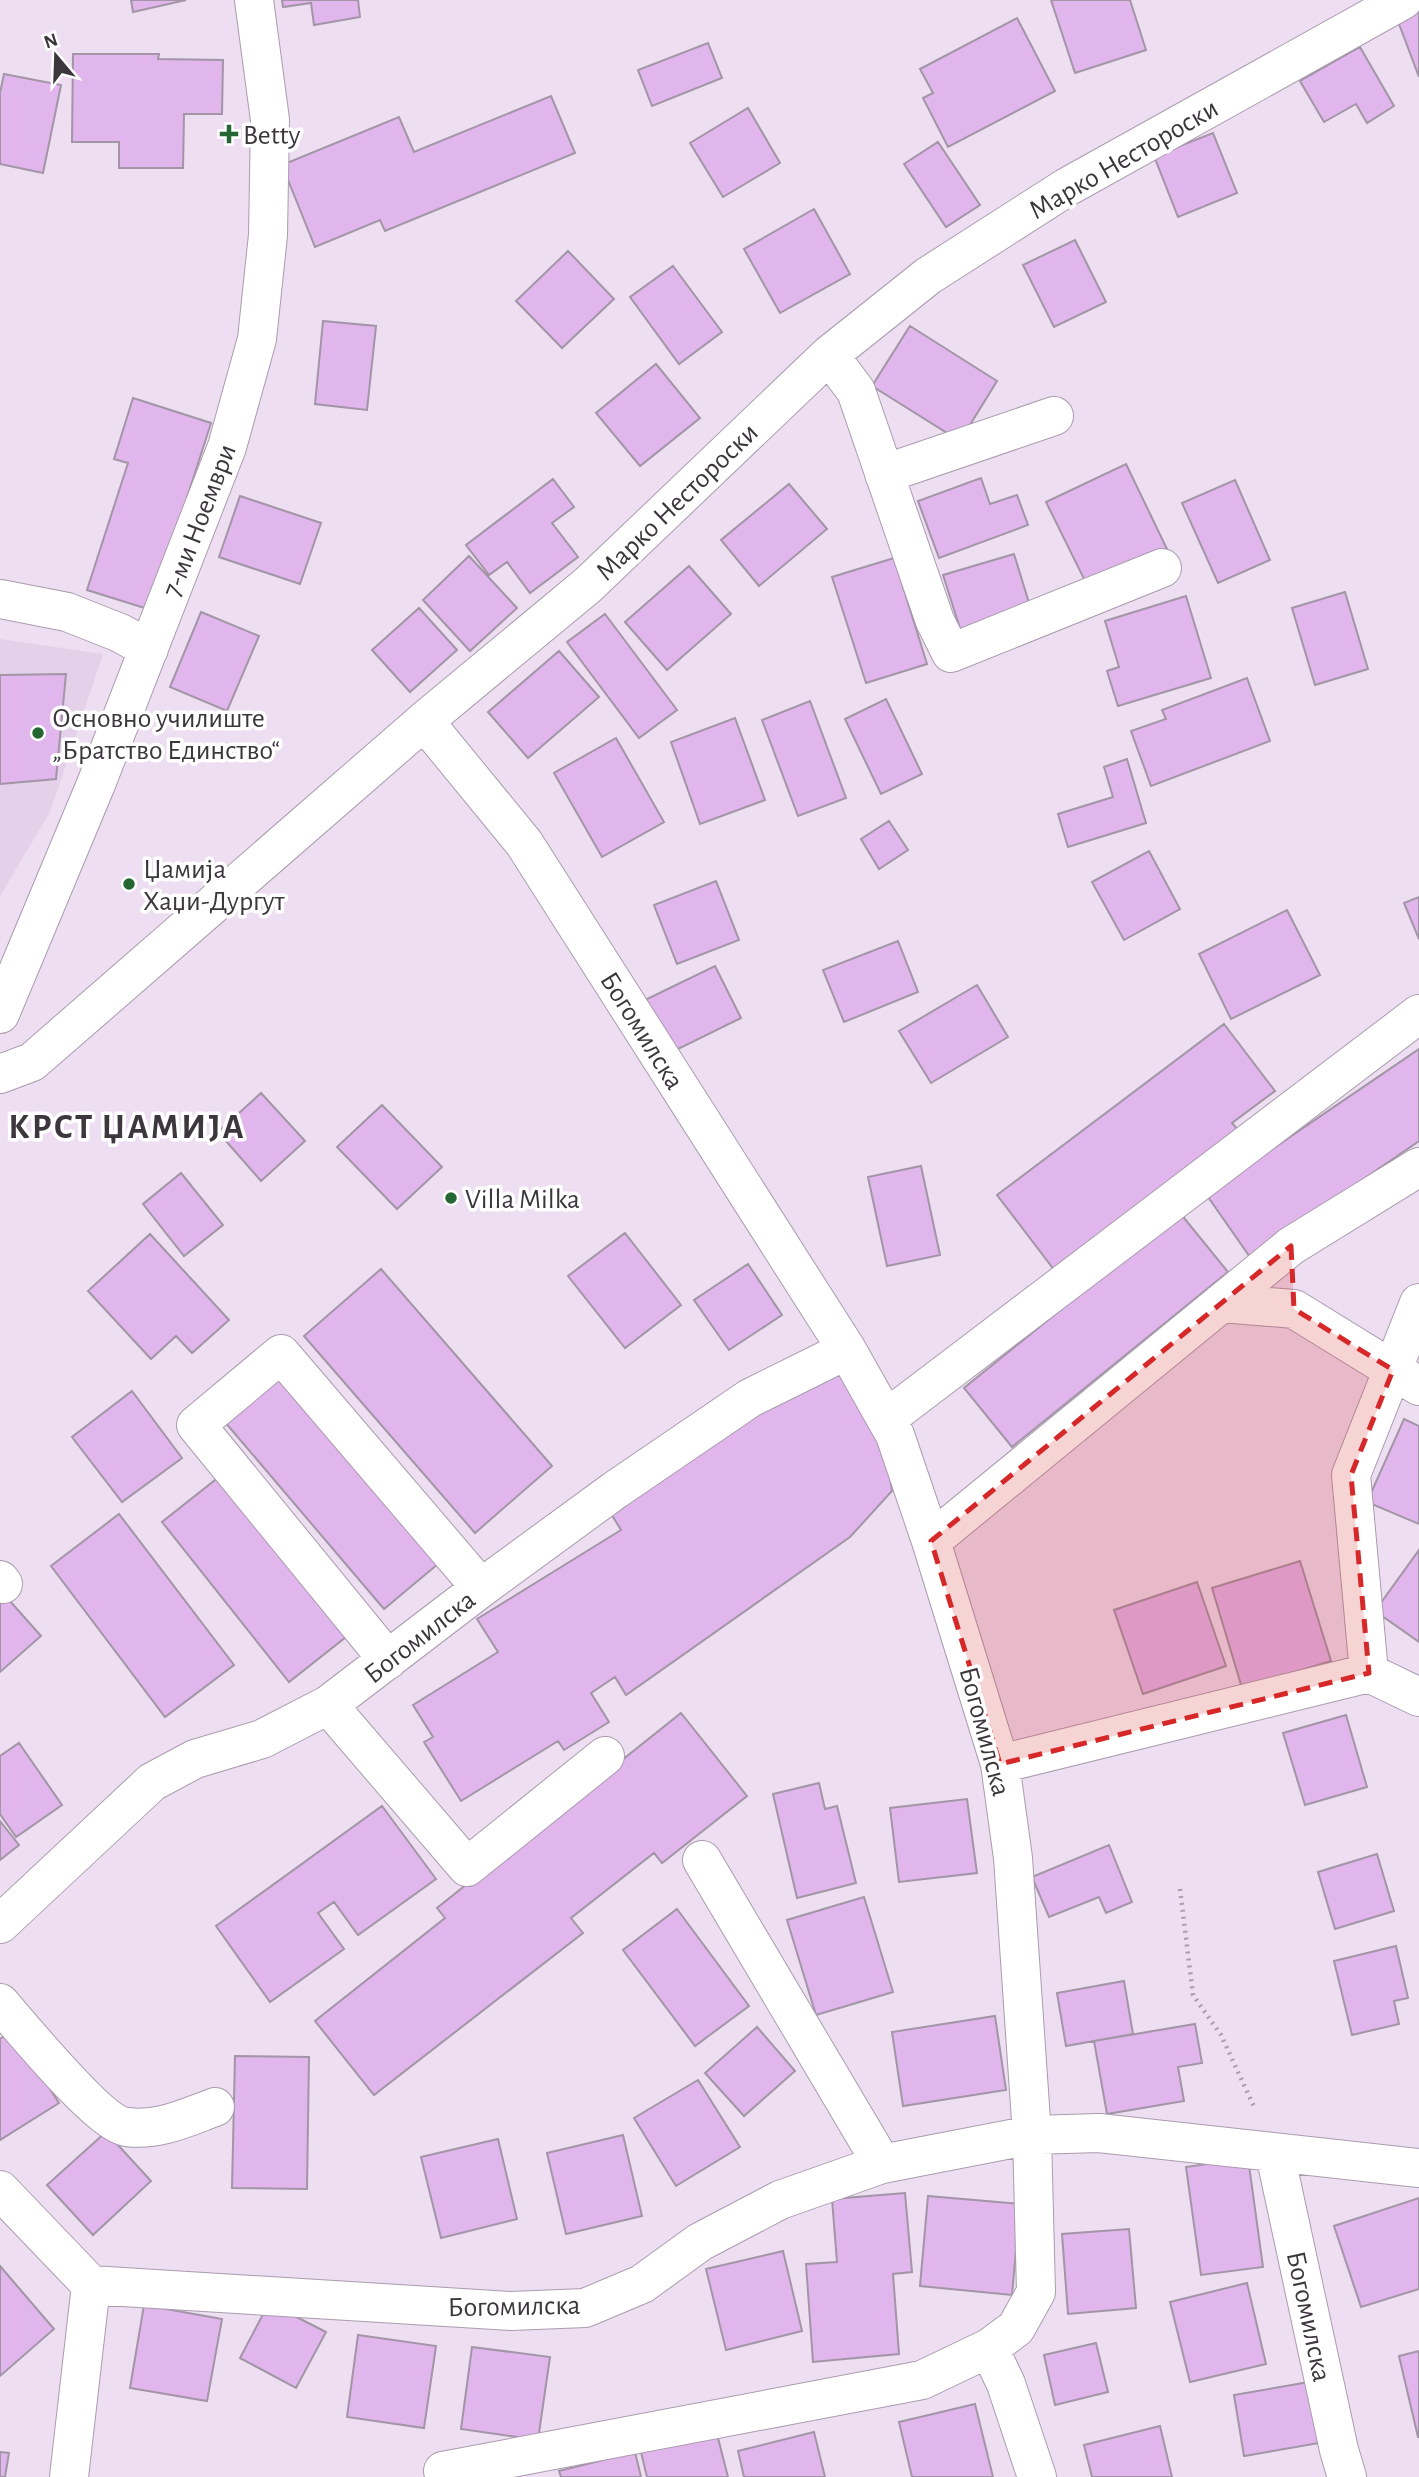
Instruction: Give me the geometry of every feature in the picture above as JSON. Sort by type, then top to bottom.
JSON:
[{"type":"street","name":"7-ми Ноември","points":[[0,1014],[96,784],[228,447],[257,338],[268,235],[270,120],[254,0]]},
{"type":"street","name":"Марко Нестороски","points":[[0,1074],[32,1062],[424,721],[588,585],[829,355],[928,276],[1066,187],[1384,5]]},
{"type":"street","points":[[829,355],[856,391],[935,621],[951,653],[1163,568]]},
{"type":"street","points":[[884,474],[1054,416]]},
{"type":"street","points":[[0,599],[67,612],[120,633],[149,649]]},
{"type":"street","name":"Богомилска","points":[[424,721],[524,843],[847,1350],[895,1435],[1000,1764],[1013,1858],[1032,2135],[1036,2292],[1016,2328],[989,2348],[922,2380],[443,2471]]},
{"type":"street","points":[[886,1419],[1419,1014]]},
{"type":"street","points":[[931,1541],[1291,1246],[1419,1167]]},
{"type":"street","points":[[1291,1246],[1294,1309]]},
{"type":"street","points":[[1221,1303],[1294,1309],[1406,1378]]},
{"type":"street","points":[[1369,1672],[1351,1475],[1406,1378],[1419,1303]]},
{"type":"street","name":"Богомилска","points":[[0,1924],[152,1782],[195,1759],[262,1739],[328,1705],[615,1490],[750,1398],[847,1350]]},
{"type":"street","points":[[388,1660],[196,1425],[281,1354],[481,1588]]},
{"type":"street","points":[[1000,1764],[1369,1672],[1419,1697]]},
{"type":"street","points":[[328,1705],[467,1867],[605,1756]]},
{"type":"street","points":[[702,1860],[882,2164]]},
{"type":"street","points":[[0,2003],[89,2102],[123,2127],[161,2127],[215,2106]]},
{"type":"street","name":"Богомилска","points":[[91,2284],[511,2311],[586,2308],[642,2284],[699,2242],[780,2200],[882,2164],[1032,2135],[1098,2133],[1419,2168]]},
{"type":"street","name":"Богомилска","points":[[1275,2154],[1347,2477]]},
{"type":"street","points":[[0,2190],[91,2284],[69,2477]]},
{"type":"street","points":[[989,2348],[1006,2384],[1037,2477]]},
{"type":"path","points":[[1180,1889],[1193,1995],[1221,2035],[1275,2154]]},
{"type":"highlighted area","points":[[1291,1246],[1294,1309],[1393,1370],[1351,1475],[1369,1673],[1000,1764],[931,1541]]},
{"type":"shaded area","name":"Основно училиште „Братство Единство“","points":[[0,639],[103,654],[50,812],[0,896]]},
{"type":"building","points":[[131,0],[186,0],[133,12]]},
{"type":"building","points":[[282,0],[358,0],[360,17],[314,25],[311,3],[283,7]]},
{"type":"building","points":[[1051,0],[1130,0],[1146,50],[1075,73]]},
{"type":"building","points":[[1419,7],[1419,77],[1396,16]]},
{"type":"building","points":[[1017,18],[1055,91],[948,147],[923,98],[933,93],[920,69]]},
{"type":"building","points":[[708,43],[722,78],[652,106],[638,70]]},
{"type":"building","points":[[1360,47],[1394,106],[1367,123],[1356,104],[1324,122],[1300,81]]},
{"type":"building","points":[[73,54],[159,54],[158,59],[223,60],[222,114],[184,114],[183,168],[119,168],[119,142],[72,142]]},
{"type":"building","points":[[4,74],[61,85],[43,173],[0,164],[0,93]]},
{"type":"building","points":[[551,96],[575,153],[385,231],[380,220],[315,247],[282,165],[399,117],[414,152]]},
{"type":"building","points":[[748,108],[780,163],[723,197],[690,143]]},
{"type":"building","points":[[1213,133],[1237,193],[1178,217],[1154,156]]},
{"type":"building","points":[[938,142],[980,205],[946,227],[904,164]]},
{"type":"building","points":[[814,209],[850,274],[780,313],[744,249]]},
{"type":"building","points":[[1075,240],[1106,302],[1054,327],[1023,265]]},
{"type":"building","points":[[568,251],[614,299],[562,348],[516,301]]},
{"type":"building","points":[[673,266],[722,332],[679,364],[630,297]]},
{"type":"building","points":[[323,321],[376,326],[367,410],[315,404]]},
{"type":"building","points":[[910,326],[997,381],[960,441],[872,386]]},
{"type":"building","points":[[656,364],[700,418],[640,466],[596,413]]},
{"type":"building","points":[[133,398],[211,423],[151,610],[87,590],[128,463],[114,459]]},
{"type":"building","points":[[1126,464],[1167,549],[1088,587],[1046,502]]},
{"type":"building","points":[[981,478],[990,504],[1017,495],[1028,525],[939,558],[918,501]]},
{"type":"building","points":[[553,479],[574,507],[552,523],[578,557],[530,593],[507,562],[489,575],[466,545]]},
{"type":"building","points":[[1235,480],[1270,560],[1218,583],[1182,503]]},
{"type":"building","points":[[789,484],[827,529],[759,586],[721,540]]},
{"type":"building","points":[[240,496],[321,523],[300,584],[219,557]]},
{"type":"building","points":[[1014,554],[1034,619],[964,641],[943,575]]},
{"type":"building","points":[[469,556],[517,608],[470,651],[423,600]]},
{"type":"building","points":[[894,558],[927,664],[866,683],[832,577]]},
{"type":"building","points":[[689,566],[731,614],[667,670],[625,622]]},
{"type":"building","points":[[1345,592],[1368,669],[1315,685],[1292,608]]},
{"type":"building","points":[[1186,596],[1211,678],[1118,706],[1107,671],[1119,667],[1105,621]]},
{"type":"building","points":[[419,608],[457,650],[410,692],[372,650]]},
{"type":"building","points":[[201,612],[259,636],[227,711],[170,687]]},
{"type":"building","points":[[605,614],[677,710],[639,738],[567,642]]},
{"type":"building","points":[[559,651],[599,697],[528,758],[488,712]]},
{"type":"building","points":[[66,674],[56,779],[0,784],[0,675]]},
{"type":"building","points":[[1247,678],[1270,741],[1151,786],[1131,731],[1166,719],[1162,710]]},
{"type":"building","points":[[886,699],[922,774],[881,794],[845,719]]},
{"type":"building","points":[[810,701],[846,798],[798,816],[762,720]]},
{"type":"building","points":[[735,718],[765,800],[700,824],[671,742]]},
{"type":"building","points":[[616,738],[664,822],[602,857],[554,773]]},
{"type":"building","points":[[1127,759],[1146,823],[1068,847],[1058,814],[1113,797],[1104,767]]},
{"type":"building","points":[[889,821],[908,850],[879,869],[861,839]]},
{"type":"building","points":[[1149,851],[1180,909],[1124,940],[1092,882]]},
{"type":"building","points":[[716,881],[739,940],[677,964],[654,905]]},
{"type":"building","points":[[1419,897],[1419,939],[1404,903]]},
{"type":"building","points":[[1287,910],[1320,975],[1231,1019],[1199,954]]},
{"type":"building","points":[[898,941],[918,992],[844,1022],[823,970]]},
{"type":"building","points":[[715,966],[741,1018],[668,1054],[643,1001]]},
{"type":"building","points":[[977,985],[1008,1037],[931,1083],[899,1031]]},
{"type":"building","points":[[1224,1024],[1275,1091],[1232,1123],[1240,1132],[1055,1271],[997,1195]]},
{"type":"building","points":[[1419,1049],[1419,1141],[1250,1257],[1206,1194]]},
{"type":"building","points":[[261,1093],[305,1141],[261,1181],[218,1132]]},
{"type":"building","points":[[382,1105],[442,1167],[397,1209],[337,1147]]},
{"type":"building","points":[[921,1166],[940,1255],[887,1266],[868,1177]]},
{"type":"building","points":[[181,1173],[223,1225],[184,1256],[143,1204]]},
{"type":"building","points":[[1180,1213],[1228,1272],[1012,1447],[964,1388]]},
{"type":"building","points":[[625,1233],[681,1305],[625,1348],[568,1276]]},
{"type":"building","points":[[150,1234],[229,1320],[192,1353],[176,1336],[151,1359],[88,1291]]},
{"type":"building","points":[[748,1264],[782,1315],[729,1350],[694,1300]]},
{"type":"building","points":[[381,1269],[552,1466],[475,1533],[304,1336]]},
{"type":"building","points":[[285,1360],[450,1554],[384,1609],[219,1415]]},
{"type":"building","points":[[840,1363],[884,1433],[892,1491],[850,1537],[626,1695],[615,1677],[591,1693],[609,1722],[564,1750],[558,1741],[461,1801],[424,1742],[433,1737],[413,1705],[498,1652],[477,1619],[621,1530],[607,1507]]},
{"type":"building","points":[[132,1391],[182,1458],[122,1502],[72,1437]]},
{"type":"building","points":[[1404,1419],[1419,1426],[1419,1524],[1367,1502]]},
{"type":"building","points":[[224,1473],[351,1633],[289,1682],[162,1522]]},
{"type":"building","points":[[119,1514],[234,1665],[165,1717],[51,1566]]},
{"type":"building","points":[[1419,1550],[1419,1642],[1375,1611]]},
{"type":"building","points":[[1300,1561],[1331,1661],[1242,1688],[1212,1588]]},
{"type":"building","points":[[1197,1582],[1226,1666],[1143,1694],[1114,1610]]},
{"type":"building","points":[[0,1592],[41,1636],[0,1672]]},
{"type":"building","points":[[681,1713],[747,1796],[662,1863],[654,1853],[571,1918],[583,1933],[374,2095],[315,2021],[445,1918],[437,1908]]},
{"type":"building","points":[[1346,1715],[1367,1787],[1305,1805],[1283,1733]]},
{"type":"building","points":[[19,1743],[62,1805],[16,1837],[0,1814],[0,1756]]},
{"type":"building","points":[[819,1783],[825,1809],[837,1806],[856,1883],[797,1898],[773,1794]]},
{"type":"building","points":[[967,1799],[977,1873],[899,1882],[890,1808]]},
{"type":"building","points":[[382,1806],[436,1879],[358,1935],[334,1902],[318,1913],[344,1949],[270,2002],[216,1926]]},
{"type":"building","points":[[0,1821],[19,1845],[0,1860]]},
{"type":"building","points":[[1109,1845],[1132,1902],[1106,1913],[1099,1897],[1049,1917],[1032,1877]]},
{"type":"building","points":[[1377,1854],[1394,1911],[1335,1929],[1318,1872]]},
{"type":"building","points":[[864,1897],[893,1992],[816,2015],[787,1920]]},
{"type":"building","points":[[677,1909],[749,2006],[695,2046],[623,1950]]},
{"type":"building","points":[[1396,1946],[1408,1998],[1394,2001],[1399,2024],[1352,2035],[1334,1961]]},
{"type":"building","points":[[1124,1981],[1133,2034],[1066,2046],[1057,1993]]},
{"type":"building","points":[[995,2016],[1006,2090],[903,2106],[892,2032]]},
{"type":"building","points":[[1195,2024],[1202,2063],[1178,2067],[1184,2101],[1107,2114],[1094,2041]]},
{"type":"building","points":[[757,2027],[795,2071],[744,2116],[705,2073]]},
{"type":"building","points":[[13,2031],[59,2103],[0,2140],[0,2039]]},
{"type":"building","points":[[235,2056],[309,2057],[307,2189],[232,2188]]},
{"type":"building","points":[[698,2080],[740,2147],[676,2186],[634,2118]]},
{"type":"building","points":[[106,2132],[151,2181],[93,2235],[47,2185]]},
{"type":"building","points":[[623,2135],[642,2216],[566,2234],[547,2153]]},
{"type":"building","points":[[498,2139],[517,2219],[441,2238],[421,2157]]},
{"type":"building","points":[[1248,2158],[1263,2267],[1201,2275],[1186,2167]]},
{"type":"building","points":[[905,2193],[912,2272],[893,2274],[899,2354],[813,2362],[806,2264],[837,2262],[832,2199]]},
{"type":"building","points":[[928,2196],[1020,2204],[1012,2295],[920,2286]]},
{"type":"building","points":[[1419,2198],[1419,2289],[1361,2307],[1334,2226]]},
{"type":"building","points":[[1129,2229],[1136,2308],[1068,2314],[1062,2234]]},
{"type":"building","points":[[783,2251],[802,2331],[726,2350],[706,2269]]},
{"type":"building","points":[[0,2266],[54,2329],[0,2376]]},
{"type":"building","points":[[1247,2283],[1266,2364],[1190,2382],[1170,2302]]},
{"type":"building","points":[[269,2303],[326,2332],[296,2388],[240,2358]]},
{"type":"building","points":[[144,2305],[222,2319],[207,2401],[130,2388]]},
{"type":"building","points":[[358,2335],[436,2346],[424,2428],[347,2417]]},
{"type":"building","points":[[1096,2343],[1108,2392],[1055,2405],[1044,2355]]},
{"type":"building","points":[[472,2347],[550,2357],[538,2440],[461,2429]]},
{"type":"building","points":[[1419,2351],[1419,2437],[1418,2437],[1399,2356]]},
{"type":"building","points":[[1309,2382],[1319,2443],[1244,2456],[1234,2395]]},
{"type":"building","points":[[975,2404],[993,2477],[912,2477],[899,2422]]},
{"type":"building","points":[[1160,2426],[1172,2477],[1092,2477],[1084,2445]]},
{"type":"building","points":[[814,2432],[825,2477],[744,2477],[738,2451]]},
{"type":"building","points":[[717,2434],[728,2477],[647,2477],[641,2452]]},
{"type":"building","points":[[0,2452],[9,2453],[5,2477],[0,2477]]},
{"type":"building","points":[[635,2452],[641,2477],[561,2477],[559,2471]]},
{"type":"place","name":"Betty","points":[[229,134]]},
{"type":"place","name":"Основно училиште „Братство Единство“","points":[[38,733]]},
{"type":"place","name":"Џамија Хаџи-Дургут","points":[[129,884]]},
{"type":"place","name":"Villa Milka","points":[[451,1198]]},
{"type":"district","name":"КРСТ ЏАМИЈА","points":[[127,1126]]}]
